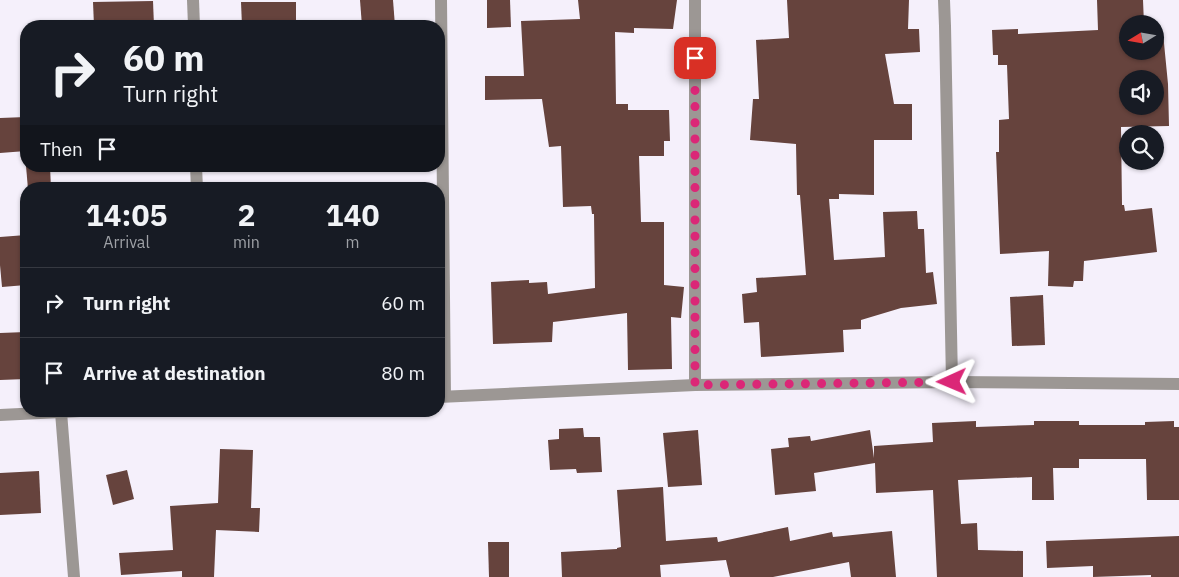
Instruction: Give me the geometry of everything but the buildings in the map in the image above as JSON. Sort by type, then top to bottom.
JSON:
[{"type":"street","points":[[193,0],[194,20]]},
{"type":"street","points":[[441,0],[441,20]]},
{"type":"street","points":[[695,0],[695,385]]},
{"type":"street","points":[[944,0],[952,382]]},
{"type":"street","points":[[445,397],[695,385],[952,382],[1179,384]]},
{"type":"street","points":[[0,415],[20,414]]},
{"type":"street","points":[[61,417],[74,577]]},
{"type":"route","points":[[695,58],[695,385],[952,382]]}]
